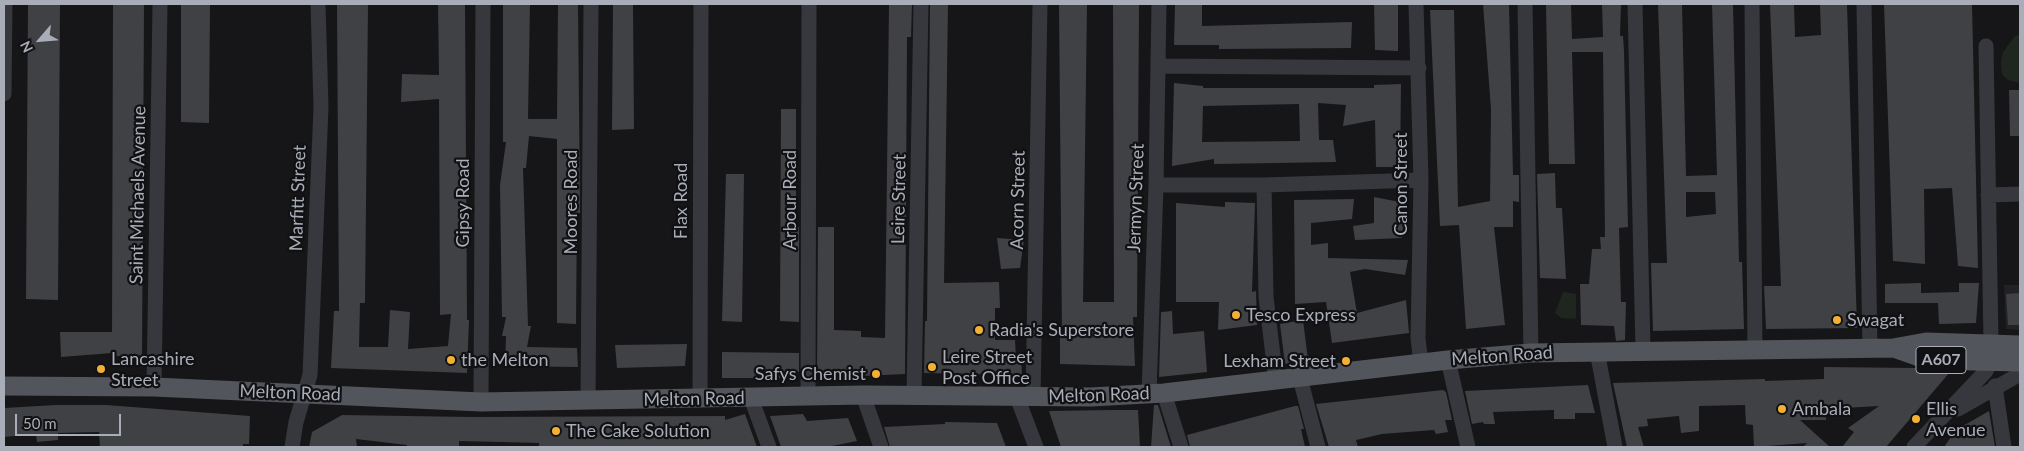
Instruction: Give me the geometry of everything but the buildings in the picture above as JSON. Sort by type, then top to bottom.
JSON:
[{"type":"main road","name":"Melton Road","points":[[4,386],[154,387],[481,402],[588,402],[863,395],[1025,397],[1156,393],[1448,360],[1531,353],[1643,350],[1870,349],[1893,348],[1926,342],[1991,352]]},
{"type":"main road","name":"A607","points":[[1991,352],[2020,345]]},
{"type":"main road","name":"A607","points":[[1991,352],[2018,371]]},
{"type":"street","points":[[4,94],[5,4]]},
{"type":"street","name":"Saint Michaels Avenue","points":[[154,387],[160,4]]},
{"type":"street","name":"Marfitt Street","points":[[292,447],[296,422],[310,375],[321,107],[318,4]]},
{"type":"street","name":"Gipsy Road","points":[[481,402],[483,4]]},
{"type":"street","name":"Moores Road","points":[[588,402],[591,4]]},
{"type":"street","name":"Flax Road","points":[[700,398],[701,4]]},
{"type":"street","name":"Arbour Road","points":[[808,397],[809,4]]},
{"type":"street","name":"Leire Street","points":[[914,395],[921,4]]},
{"type":"street","name":"Acorn Street","points":[[1025,397],[1040,4]]},
{"type":"street","name":"Jermyn Street","points":[[1159,4],[1156,185],[1156,393],[1181,447]]},
{"type":"street","name":"Canon Street","points":[[1416,4],[1421,180],[1418,338],[1420,364]]},
{"type":"street","points":[[1525,4],[1531,353]]},
{"type":"street","points":[[1635,4],[1643,350]]},
{"type":"street","points":[[1752,4],[1754,351]]},
{"type":"street","points":[[1864,4],[1870,349]]},
{"type":"street","points":[[1914,447],[1986,371],[1991,352],[1986,46]]},
{"type":"street","points":[[1158,66],[1419,68]]},
{"type":"street","points":[[1156,185],[1264,185],[1421,180]]},
{"type":"street","points":[[1264,185],[1266,297],[1276,380]]},
{"type":"street","points":[[1988,195],[2020,194]]},
{"type":"street","points":[[1596,351],[1615,447]]},
{"type":"street","points":[[1448,360],[1468,447]]},
{"type":"street","points":[[1940,420],[2018,371]]},
{"type":"street","points":[[1300,378],[1318,447]]},
{"type":"street","points":[[1996,386],[2004,447]]},
{"type":"street","points":[[863,395],[881,447]]},
{"type":"street","points":[[1025,397],[1036,447]]},
{"type":"street","points":[[751,398],[769,447]]},
{"type":"shaded area","points":[[2020,34],[2020,83],[2008,80],[2002,74],[2001,62],[2003,52],[2014,37]]},
{"type":"shaded area","points":[[2004,285],[2020,285],[2020,330],[2006,329]]},
{"type":"shaded area","points":[[1563,292],[1576,294],[1576,319],[1561,318],[1555,313]]},
{"type":"place","name":"Tesco Express","points":[[1236,315]]},
{"type":"place","name":"Swagat","points":[[1837,320]]},
{"type":"place","name":"Radia's Superstore","points":[[979,330]]},
{"type":"place","name":"the Melton","points":[[451,360]]},
{"type":"place","name":"Lexham Street","points":[[1346,361]]},
{"type":"place","name":"Leire Street Post Office","points":[[932,367]]},
{"type":"place","name":"Lancashire Street","points":[[101,369]]},
{"type":"place","name":"Safys Chemist","points":[[876,374]]},
{"type":"place","name":"Ambala","points":[[1782,409]]},
{"type":"place","name":"Ellis Avenue","points":[[1916,419]]},
{"type":"place","name":"The Cake Solution","points":[[556,431]]}]
